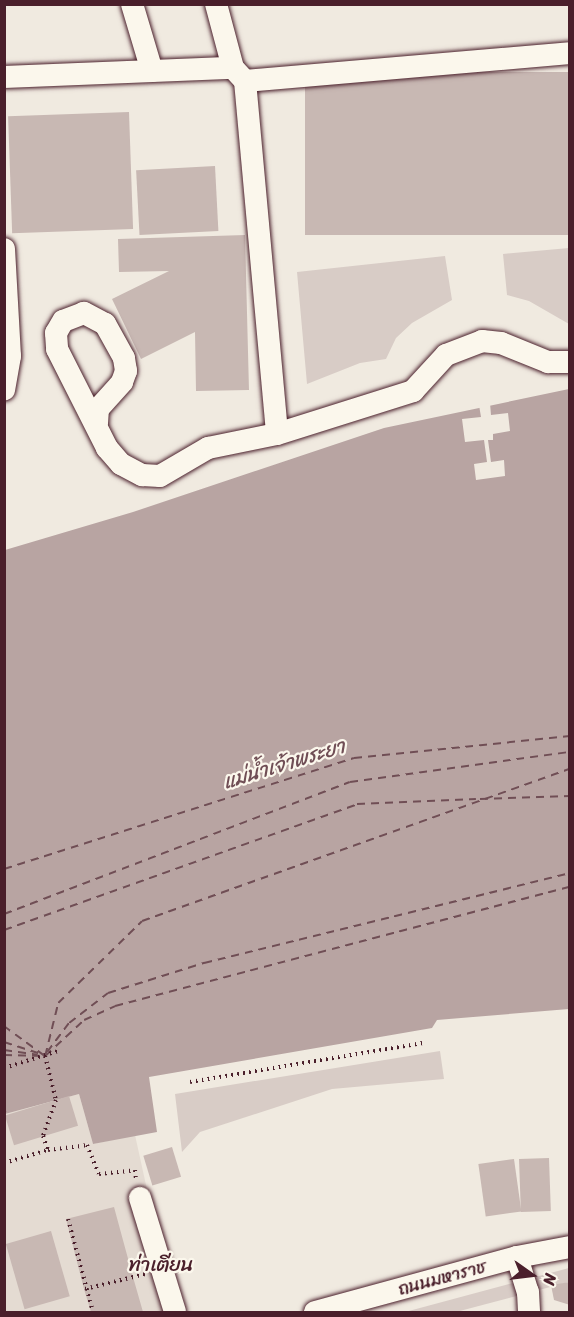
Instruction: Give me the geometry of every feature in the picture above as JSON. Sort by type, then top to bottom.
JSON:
[{"type":"street","points":[[132,4],[153,71]]},
{"type":"street","points":[[216,4],[239,74],[277,434]]},
{"type":"street","points":[[4,77],[153,71],[239,74],[570,52]]},
{"type":"street","points":[[4,249],[10,356],[4,388]]},
{"type":"street","points":[[97,423],[107,448],[121,464],[142,475],[160,476],[208,448],[277,434],[413,392],[446,355],[482,340],[510,346],[549,362],[570,362]]},
{"type":"street","points":[[140,1198],[175,1312]]},
{"type":"street","name":"ถนนมหาราช","points":[[315,1312],[517,1257],[570,1247]]},
{"type":"street","points":[[517,1257],[529,1312]]},
{"type":"path","points":[[190,1082],[423,1043]]},
{"type":"path","points":[[4,1068],[58,1051]]},
{"type":"path","points":[[45,1056],[56,1100],[43,1136],[48,1150]]},
{"type":"path","points":[[4,1163],[48,1150],[87,1144],[99,1174],[135,1170],[140,1198]]},
{"type":"path","points":[[68,1219],[93,1312]]},
{"type":"path","points":[[85,1289],[133,1277]]},
{"type":"shaded area","points":[[569,248],[569,324],[529,301],[507,295],[503,254]]},
{"type":"shaded area","points":[[445,256],[452,300],[412,323],[396,338],[386,359],[360,363],[307,384],[297,272]]},
{"type":"shaded area","points":[[440,1051],[444,1079],[332,1089],[200,1132],[182,1152],[175,1094]]},
{"type":"shaded area","points":[[79,1094],[93,1144],[135,1135],[174,1312],[5,1312],[5,1114]]},
{"type":"shaded area","points":[[569,1268],[569,1282],[456,1312],[405,1312]]},
{"type":"water","name":"แม่น้ำเจ้าพระยา","points":[[569,389],[569,1009],[437,1020],[432,1028],[149,1077],[157,1132],[93,1144],[79,1094],[5,1114],[5,550],[133,512],[384,428]]},
{"type":"pier","points":[[490,403],[491,415],[508,413],[510,431],[493,434],[493,440],[488,440],[491,462],[504,460],[505,476],[476,480],[474,464],[487,462],[484,440],[465,442],[462,419],[481,417],[479,405]]},
{"type":"building","points":[[305,72],[570,72],[570,235],[305,235]]},
{"type":"building","points":[[129,112],[133,229],[12,233],[8,116]]},
{"type":"building","points":[[215,166],[218,231],[140,235],[136,170]]},
{"type":"building","points":[[245,235],[249,390],[196,391],[195,332],[141,359],[112,299],[169,271],[119,272],[118,239]]},
{"type":"building","points":[[69,1096],[78,1126],[14,1145],[5,1116]]},
{"type":"building","points":[[172,1147],[181,1177],[152,1185],[143,1156]]},
{"type":"building","points":[[549,1158],[551,1211],[521,1212],[519,1159]]},
{"type":"building","points":[[514,1159],[521,1211],[486,1216],[478,1164]]},
{"type":"building","points":[[114,1207],[143,1312],[91,1312],[84,1289],[66,1219]]},
{"type":"building","points":[[51,1231],[70,1296],[25,1309],[6,1244]]},
{"type":"building","points":[[570,1282],[570,1305],[554,1300],[551,1285]]},
{"type":"ferry route","points":[[4,869],[354,758],[570,736]]},
{"type":"ferry route","points":[[4,914],[350,782],[570,752]]},
{"type":"ferry route","points":[[4,1026],[45,1056],[58,1003],[142,921],[570,769]]},
{"type":"ferry route","points":[[480,799],[570,796]]},
{"type":"ferry route","points":[[4,930],[357,804],[476,799]]},
{"type":"ferry route","points":[[47,1052],[69,1023],[108,993],[204,963],[570,873]]},
{"type":"ferry route","points":[[4,1055],[45,1056],[84,1020],[115,1006],[570,887]]},
{"type":"ferry route","points":[[4,1042],[41,1054]]},
{"type":"ferry route","points":[[4,1050],[38,1055]]},
{"type":"district","name":"ท่าเตียน","points":[[161,1264]]}]
